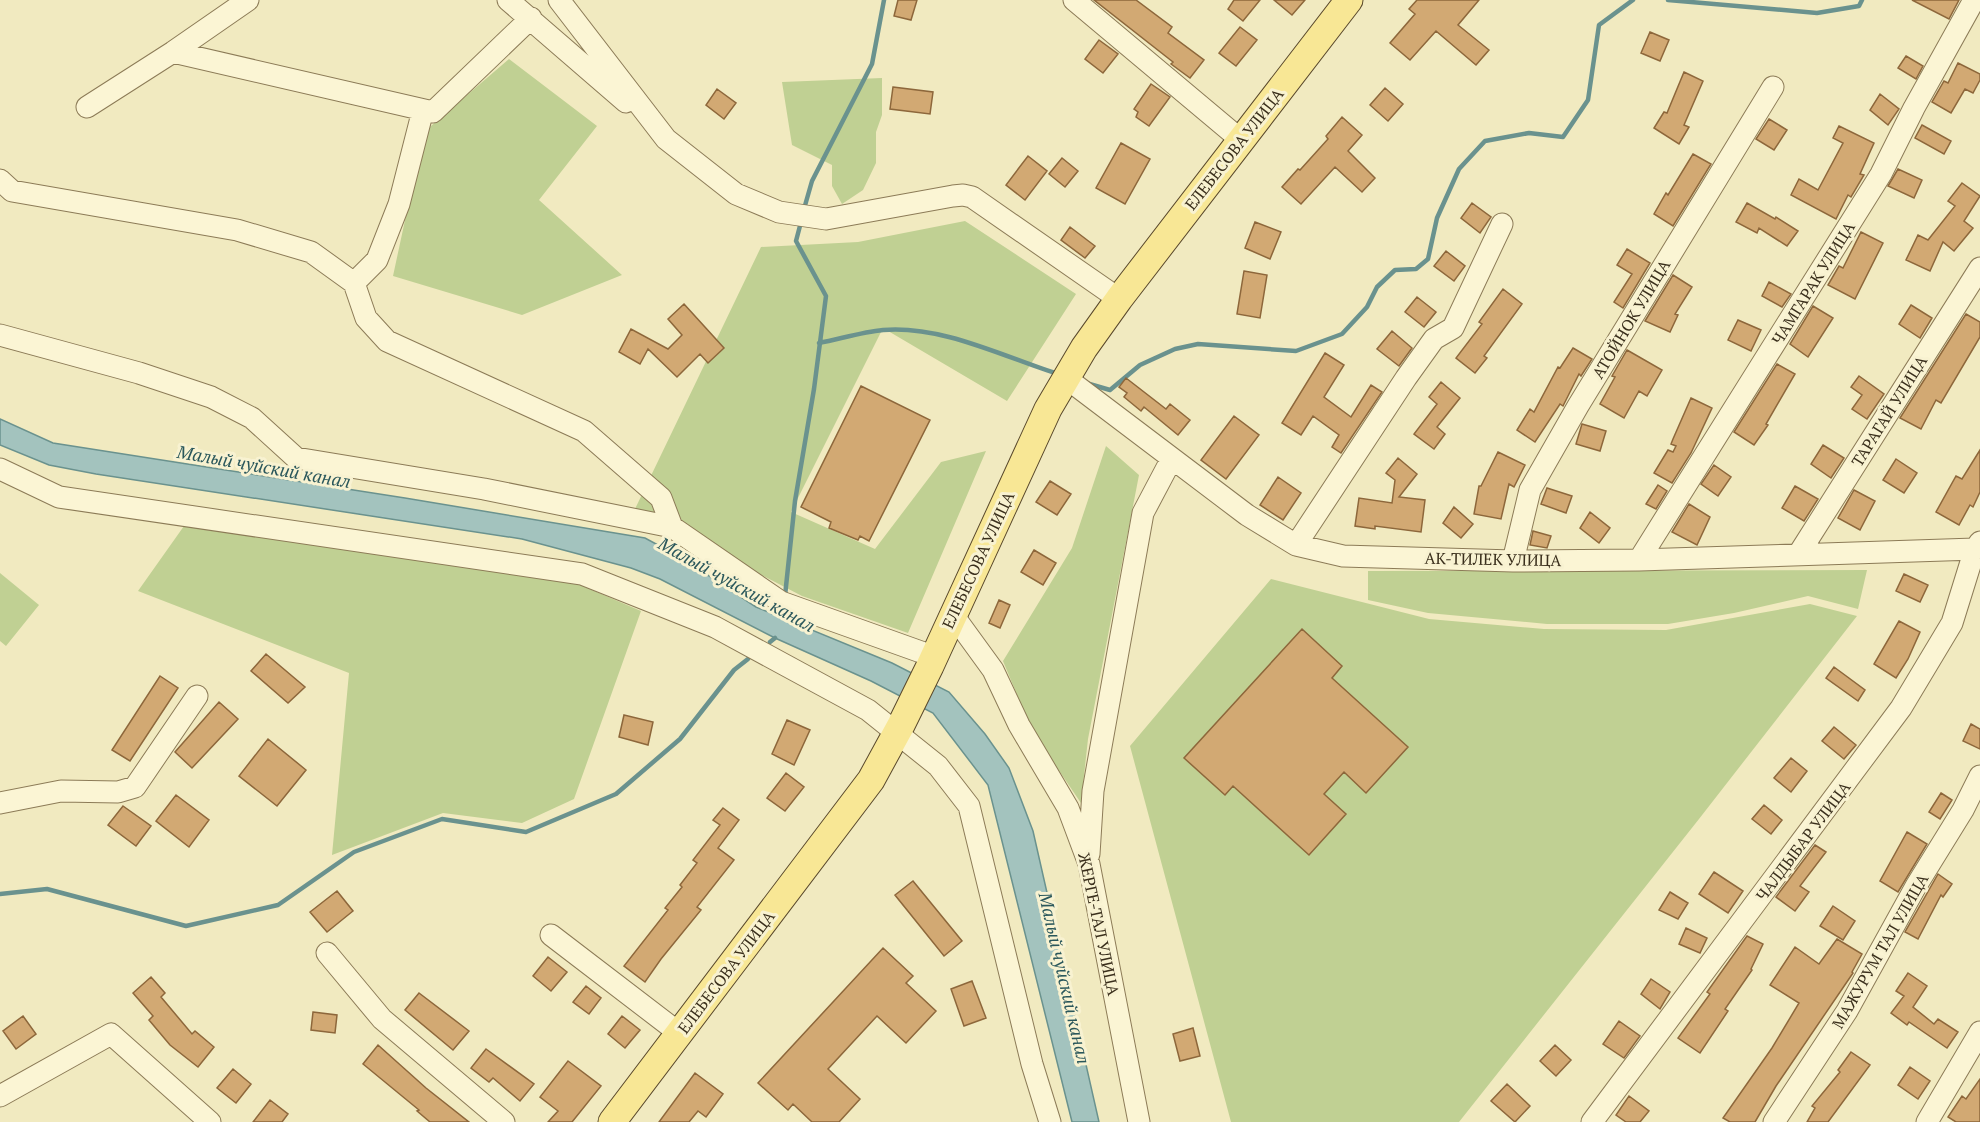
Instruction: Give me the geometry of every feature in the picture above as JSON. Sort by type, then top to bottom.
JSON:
[{"type":"main road","name":"ЕЛЕБЕСОВА УЛИЦА","points":[[612,1122],[871,780],[931,662],[1048,410],[1084,348],[1119,299],[1349,0]]},
{"type":"street","points":[[87,107],[248,0]]},
{"type":"street","points":[[508,0],[666,139],[736,194],[779,212],[826,219],[953,196],[972,197],[1119,299]]},
{"type":"street","points":[[559,0],[666,139]]},
{"type":"street","points":[[1074,0],[1241,140]]},
{"type":"street","name":"ЧАМГАРАК УЛИЦА","points":[[1639,560],[1881,174],[1914,108],[1974,0]]},
{"type":"street","points":[[173,52],[433,112],[531,18]]},
{"type":"street","name":"АТОЙНОК УЛИЦА","points":[[1513,561],[1530,490],[1578,406],[1773,87]]},
{"type":"street","points":[[354,283],[378,260],[399,204],[423,110]]},
{"type":"street","points":[[0,180],[12,191],[237,230],[311,252],[354,283],[366,318],[387,341],[584,431],[661,498],[672,527]]},
{"type":"street","points":[[1296,545],[1434,339],[1453,328],[1502,224]]},
{"type":"street","name":"ТАРАГАЙ УЛИЦА","points":[[1798,555],[1980,268]]},
{"type":"street","points":[[0,335],[139,373],[211,397],[252,418],[296,458],[484,489],[672,527],[782,602],[921,652],[931,662]]},
{"type":"street","name":"АК-ТИЛЕК УЛИЦА","points":[[1066,378],[1171,460],[1247,515],[1296,545],[1343,556],[1513,561],[1639,560],[1798,555],[1977,545]]},
{"type":"street","points":[[1089,864],[1093,791],[1143,513],[1171,460]]},
{"type":"street","points":[[0,469],[59,497],[582,574],[715,627],[899,728],[938,766],[969,806],[1032,1064],[1050,1122]]},
{"type":"street","name":"ЧАЛДЫБАР УЛИЦА","points":[[1592,1122],[1901,708],[1953,623],[1977,545]]},
{"type":"street","name":"ЖЕРГЕ-ТАЛ УЛИЦА","points":[[953,615],[993,670],[1019,725],[1068,808],[1089,864],[1139,1122]]},
{"type":"street","points":[[0,803],[61,791],[118,792],[135,787],[197,696]]},
{"type":"street","name":"МАЖУРУМ ТАЛ УЛИЦА","points":[[1774,1122],[1847,1011],[1916,886],[1963,810],[1980,776]]},
{"type":"street","points":[[551,935],[679,1034]]},
{"type":"street","points":[[327,953],[382,1019],[504,1122]]},
{"type":"street","points":[[1927,1122],[1980,1032]]},
{"type":"street","points":[[0,1096],[111,1034],[210,1122]]},
{"type":"green space","points":[[509,59],[597,126],[539,200],[622,275],[522,315],[393,276],[424,132]]},
{"type":"green space","points":[[882,78],[882,115],[876,132],[876,163],[863,190],[842,204],[832,186],[832,165],[792,145],[782,82]]},
{"type":"green space","points":[[965,221],[1076,294],[1007,401],[883,328],[791,512],[875,549],[941,462],[986,451],[908,633],[802,596],[635,509],[761,247],[858,242]]},
{"type":"green space","points":[[1106,446],[1139,475],[1088,739],[1081,803],[1032,731],[1003,661],[1072,548]]},
{"type":"green space","points":[[184,526],[571,581],[641,611],[574,799],[522,823],[443,813],[332,855],[349,673],[138,591]]},
{"type":"green space","points":[[1867,570],[1858,609],[1808,596],[1734,613],[1668,624],[1547,624],[1428,613],[1368,600],[1368,571]]},
{"type":"green space","points":[[0,573],[39,605],[6,646],[0,641]]},
{"type":"green space","points":[[1271,579],[1429,619],[1544,629],[1666,630],[1810,604],[1857,616],[1459,1122],[1231,1122],[1130,746]]},
{"type":"water","name":"Малый чуйский канал","points":[[0,419],[53,443],[645,538],[682,558],[756,607],[892,663],[949,692],[985,734],[1009,768],[1033,831],[1099,1122],[1072,1122],[988,785],[933,713],[871,681],[775,638],[660,579],[631,568],[522,539],[49,465],[0,445]]},
{"type":"building","points":[[898,0],[917,0],[911,20],[894,16]]},
{"type":"building","points":[[1094,0],[1136,0],[1172,27],[1168,33],[1204,60],[1190,78]]},
{"type":"building","points":[[1234,0],[1260,0],[1243,21],[1228,9]]},
{"type":"building","points":[[1274,0],[1305,0],[1292,15]]},
{"type":"building","points":[[1417,0],[1479,0],[1458,25],[1489,50],[1476,65],[1436,31],[1410,60],[1390,43],[1415,14],[1409,9]]},
{"type":"building","points":[[1912,0],[1959,0],[1949,19]]},
{"type":"building","points":[[1240,27],[1257,40],[1236,66],[1219,53]]},
{"type":"building","points":[[1650,32],[1669,40],[1660,61],[1641,53]]},
{"type":"building","points":[[1099,40],[1118,54],[1103,73],[1085,59]]},
{"type":"building","points":[[1906,56],[1923,66],[1916,79],[1898,68]]},
{"type":"building","points":[[1958,63],[1980,74],[1980,80],[1973,93],[1965,89],[1951,113],[1932,102],[1944,81],[1948,83]]},
{"type":"building","points":[[1684,72],[1703,81],[1684,125],[1689,127],[1679,144],[1654,128],[1664,112],[1667,113]]},
{"type":"building","points":[[1151,84],[1170,97],[1149,126],[1136,117],[1138,112],[1134,109]]},
{"type":"building","points":[[893,87],[933,92],[930,114],[890,109]]},
{"type":"building","points":[[1385,88],[1403,104],[1388,121],[1370,105]]},
{"type":"building","points":[[717,89],[736,103],[724,119],[706,105]]},
{"type":"building","points":[[1880,94],[1899,109],[1888,125],[1870,110]]},
{"type":"building","points":[[1342,117],[1362,135],[1348,151],[1375,178],[1362,192],[1335,167],[1301,204],[1282,187],[1328,139],[1326,136]]},
{"type":"building","points":[[1769,119],[1787,130],[1774,150],[1756,139]]},
{"type":"building","points":[[1922,125],[1951,141],[1944,154],[1915,138]]},
{"type":"building","points":[[1839,126],[1874,143],[1860,174],[1864,175],[1851,197],[1848,195],[1836,219],[1791,195],[1799,179],[1818,190],[1843,143],[1833,138]]},
{"type":"building","points":[[1121,143],[1150,159],[1125,204],[1096,188]]},
{"type":"building","points":[[1693,154],[1711,164],[1673,226],[1654,214]]},
{"type":"building","points":[[1028,156],[1047,171],[1025,200],[1006,185]]},
{"type":"building","points":[[1062,158],[1078,171],[1065,187],[1049,174]]},
{"type":"building","points":[[1898,169],[1922,180],[1914,198],[1888,186]]},
{"type":"building","points":[[1962,183],[1980,196],[1964,221],[1973,228],[1954,251],[1943,242],[1930,271],[1906,260],[1918,235],[1928,240],[1955,206],[1948,201]]},
{"type":"building","points":[[1472,203],[1491,217],[1480,233],[1461,218]]},
{"type":"building","points":[[1747,203],[1798,231],[1787,246],[1759,228],[1757,233],[1736,222]]},
{"type":"building","points":[[1255,222],[1281,232],[1270,259],[1245,248]]},
{"type":"building","points":[[1070,227],[1095,246],[1085,258],[1061,240]]},
{"type":"building","points":[[1861,232],[1883,243],[1855,299],[1828,285],[1839,266],[1843,268]]},
{"type":"building","points":[[1627,249],[1650,263],[1623,308],[1614,302],[1632,274],[1617,265]]},
{"type":"building","points":[[1446,251],[1465,266],[1454,281],[1434,266]]},
{"type":"building","points":[[1244,271],[1267,275],[1260,318],[1237,314]]},
{"type":"building","points":[[1673,275],[1692,287],[1675,314],[1678,315],[1670,332],[1645,321]]},
{"type":"building","points":[[1769,282],[1791,294],[1782,307],[1762,296]]},
{"type":"building","points":[[1503,289],[1522,304],[1484,356],[1487,358],[1475,373],[1456,358],[1482,324],[1479,322]]},
{"type":"building","points":[[1417,297],[1436,312],[1424,327],[1405,312]]},
{"type":"building","points":[[684,304],[724,348],[708,363],[700,354],[677,377],[648,349],[640,364],[619,352],[631,329],[668,349],[682,335],[668,319]]},
{"type":"building","points":[[1911,305],[1932,318],[1920,338],[1899,324]]},
{"type":"building","points":[[1813,306],[1833,318],[1808,357],[1790,344]]},
{"type":"building","points":[[1966,314],[1980,322],[1980,337],[1941,403],[1936,400],[1921,429],[1900,418]]},
{"type":"building","points":[[1738,320],[1761,330],[1751,351],[1728,340]]},
{"type":"building","points":[[1392,331],[1412,348],[1399,366],[1377,349]]},
{"type":"building","points":[[1573,348],[1592,359],[1581,376],[1579,374],[1563,406],[1560,404],[1535,442],[1517,430],[1530,409],[1534,412],[1558,367],[1560,368]]},
{"type":"building","points":[[1627,350],[1662,370],[1647,396],[1639,391],[1624,418],[1600,404]]},
{"type":"building","points":[[1325,353],[1344,365],[1324,397],[1351,417],[1371,385],[1382,392],[1341,453],[1332,447],[1339,435],[1313,416],[1301,435],[1282,423]]},
{"type":"building","points":[[1777,364],[1795,374],[1766,424],[1768,425],[1754,445],[1734,432]]},
{"type":"building","points":[[1859,376],[1884,394],[1867,419],[1852,409],[1862,395],[1851,387]]},
{"type":"building","points":[[1126,378],[1166,409],[1170,404],[1190,420],[1178,435],[1144,407],[1141,411],[1124,397],[1127,393],[1119,387]]},
{"type":"building","points":[[1441,382],[1460,398],[1437,427],[1445,434],[1434,449],[1414,434],[1437,404],[1429,397]]},
{"type":"building","points":[[861,386],[930,420],[869,541],[860,536],[858,540],[829,528],[831,522],[801,507]]},
{"type":"building","points":[[1691,398],[1712,408],[1691,453],[1672,483],[1654,473],[1668,450],[1673,452],[1676,446],[1671,444]]},
{"type":"building","points":[[1234,416],[1259,435],[1226,479],[1201,460]]},
{"type":"building","points":[[1582,424],[1606,431],[1600,451],[1576,444]]},
{"type":"building","points":[[1823,445],[1844,458],[1831,478],[1811,464]]},
{"type":"building","points":[[1980,450],[1980,492],[1973,507],[1970,505],[1959,525],[1936,512],[1956,476],[1962,479]]},
{"type":"building","points":[[1498,452],[1525,465],[1514,487],[1509,484],[1501,519],[1474,514],[1479,486]]},
{"type":"building","points":[[1398,458],[1417,474],[1399,497],[1425,500],[1421,532],[1375,526],[1375,529],[1355,526],[1359,498],[1392,503],[1395,480],[1386,473]]},
{"type":"building","points":[[1896,459],[1917,473],[1904,493],[1883,480]]},
{"type":"building","points":[[1714,465],[1731,477],[1718,496],[1701,484]]},
{"type":"building","points":[[1278,477],[1301,493],[1283,520],[1260,505]]},
{"type":"building","points":[[1050,481],[1071,494],[1057,515],[1036,502]]},
{"type":"building","points":[[1658,485],[1667,491],[1656,509],[1646,504]]},
{"type":"building","points":[[1795,486],[1818,499],[1804,521],[1782,508]]},
{"type":"building","points":[[1547,488],[1572,496],[1566,513],[1541,504]]},
{"type":"building","points":[[1854,490],[1875,501],[1860,530],[1838,518]]},
{"type":"building","points":[[1689,504],[1710,517],[1697,545],[1672,532]]},
{"type":"building","points":[[1454,507],[1473,524],[1461,538],[1443,523]]},
{"type":"building","points":[[1590,512],[1610,528],[1599,543],[1580,528]]},
{"type":"building","points":[[1533,531],[1551,536],[1547,548],[1530,545]]},
{"type":"building","points":[[1034,550],[1056,563],[1043,585],[1021,572]]},
{"type":"building","points":[[1904,574],[1928,585],[1920,602],[1896,591]]},
{"type":"building","points":[[999,600],[1010,605],[1000,628],[989,623]]},
{"type":"building","points":[[1899,621],[1920,632],[1908,659],[1896,678],[1874,664]]},
{"type":"building","points":[[1302,629],[1342,666],[1332,678],[1408,747],[1366,793],[1344,772],[1324,794],[1346,814],[1309,855],[1233,786],[1225,795],[1184,758]]},
{"type":"building","points":[[266,654],[305,687],[288,703],[251,671]]},
{"type":"building","points":[[1834,667],[1865,690],[1858,701],[1826,678]]},
{"type":"building","points":[[160,676],[178,688],[130,761],[112,750]]},
{"type":"building","points":[[219,702],[238,719],[192,768],[175,752]]},
{"type":"building","points":[[624,715],[653,722],[648,745],[619,737]]},
{"type":"building","points":[[787,720],[810,730],[794,765],[772,754]]},
{"type":"building","points":[[1971,724],[1980,729],[1980,749],[1963,741]]},
{"type":"building","points":[[1834,727],[1856,745],[1844,759],[1822,741]]},
{"type":"building","points":[[268,739],[306,770],[277,806],[239,776]]},
{"type":"building","points":[[1791,758],[1807,771],[1791,792],[1774,778]]},
{"type":"building","points":[[786,773],[804,787],[785,811],[767,798]]},
{"type":"building","points":[[1941,793],[1952,800],[1940,819],[1929,812]]},
{"type":"building","points":[[176,795],[209,820],[189,847],[156,821]]},
{"type":"building","points":[[1764,805],[1782,820],[1771,834],[1752,819]]},
{"type":"building","points":[[123,806],[151,826],[136,846],[108,825]]},
{"type":"building","points":[[723,808],[739,820],[718,848],[734,860],[697,907],[701,910],[645,982],[624,966],[668,910],[665,908],[697,863],[693,860],[720,825],[713,820]]},
{"type":"building","points":[[1907,832],[1927,844],[1898,892],[1880,881]]},
{"type":"building","points":[[1815,845],[1826,852],[1800,886],[1809,892],[1795,911],[1776,897]]},
{"type":"building","points":[[1714,872],[1743,891],[1728,913],[1699,894]]},
{"type":"building","points":[[1938,874],[1952,884],[1943,897],[1941,895],[1918,939],[1905,932]]},
{"type":"building","points":[[913,881],[962,941],[944,956],[895,895]]},
{"type":"building","points":[[337,891],[353,911],[327,932],[310,912]]},
{"type":"building","points":[[1670,892],[1688,903],[1678,919],[1659,910]]},
{"type":"building","points":[[1833,906],[1855,921],[1843,940],[1820,926]]},
{"type":"building","points":[[1686,928],[1707,938],[1700,953],[1679,944]]},
{"type":"building","points":[[1747,936],[1763,944],[1752,970],[1725,1009],[1728,1011],[1700,1053],[1678,1038],[1710,994],[1707,992]]},
{"type":"building","points":[[1837,939],[1862,954],[1853,973],[1776,1086],[1755,1122],[1730,1122],[1723,1118],[1772,1048],[1799,1003],[1770,985],[1795,947],[1819,964]]},
{"type":"building","points":[[883,948],[913,976],[906,983],[936,1011],[906,1043],[877,1016],[828,1069],[860,1099],[839,1122],[812,1122],[793,1104],[788,1110],[758,1083]]},
{"type":"building","points":[[548,957],[567,972],[551,991],[533,976]]},
{"type":"building","points":[[1908,973],[1927,986],[1913,1007],[1934,1024],[1938,1019],[1958,1032],[1947,1048],[1909,1022],[1907,1025],[1891,1013],[1904,996],[1896,991]]},
{"type":"building","points":[[151,977],[165,993],[161,997],[192,1034],[195,1031],[214,1047],[198,1067],[170,1045],[149,1020],[153,1016],[133,993]]},
{"type":"building","points":[[1651,979],[1670,992],[1660,1009],[1641,994]]},
{"type":"building","points":[[972,981],[986,1018],[964,1026],[951,989]]},
{"type":"building","points":[[586,986],[601,998],[589,1014],[573,1002]]},
{"type":"building","points":[[419,993],[469,1031],[453,1050],[405,1010]]},
{"type":"building","points":[[313,1012],[337,1015],[335,1033],[311,1030]]},
{"type":"building","points":[[23,1016],[36,1034],[16,1049],[3,1031]]},
{"type":"building","points":[[622,1016],[640,1030],[625,1048],[608,1034]]},
{"type":"building","points":[[1619,1021],[1640,1036],[1624,1058],[1603,1044]]},
{"type":"building","points":[[1193,1028],[1200,1056],[1180,1061],[1173,1034]]},
{"type":"building","points":[[378,1045],[426,1088],[469,1122],[430,1122],[417,1111],[419,1110],[363,1064]]},
{"type":"building","points":[[1555,1045],[1571,1060],[1556,1076],[1540,1061]]},
{"type":"building","points":[[486,1049],[534,1084],[520,1101],[493,1078],[489,1082],[471,1068]]},
{"type":"building","points":[[1851,1052],[1870,1065],[1828,1122],[1807,1122],[1815,1108],[1812,1106],[1840,1072],[1838,1070]]},
{"type":"building","points":[[568,1061],[601,1086],[572,1122],[548,1122],[558,1111],[540,1097]]},
{"type":"building","points":[[1910,1067],[1930,1081],[1918,1099],[1898,1085]]},
{"type":"building","points":[[233,1069],[251,1084],[236,1103],[217,1088]]},
{"type":"building","points":[[695,1073],[723,1094],[706,1117],[698,1111],[689,1122],[659,1122]]},
{"type":"building","points":[[1980,1079],[1980,1122],[1956,1122],[1948,1117],[1962,1096],[1966,1099]]},
{"type":"building","points":[[1507,1084],[1530,1106],[1515,1122],[1491,1101]]},
{"type":"building","points":[[1629,1096],[1649,1111],[1640,1122],[1626,1122],[1616,1115]]},
{"type":"building","points":[[270,1100],[288,1114],[282,1122],[253,1122]]},
{"type":"waterway","points":[[804,209],[812,181],[872,64],[884,0]]},
{"type":"waterway","points":[[1086,383],[1110,390],[1140,365],[1175,349],[1198,344],[1296,351],[1342,334],[1367,307],[1377,287],[1395,270],[1416,269],[1428,259],[1437,218],[1459,169],[1485,141],[1529,133],[1563,137],[1588,100],[1599,25],[1633,0]]},
{"type":"waterway","points":[[1668,0],[1817,13],[1859,6],[1862,0]]},
{"type":"waterway","name":"Малый чуйский канал","points":[[785,596],[795,501],[814,389],[826,296],[796,241],[801,222]]},
{"type":"waterway","points":[[819,343],[883,330],[928,332],[972,344],[1058,374]]},
{"type":"waterway","points":[[770,642],[775,638]]},
{"type":"waterway","points":[[0,894],[47,889],[186,926],[278,905],[354,852],[442,819],[526,832],[616,794],[680,739],[734,670],[748,659]]}]
